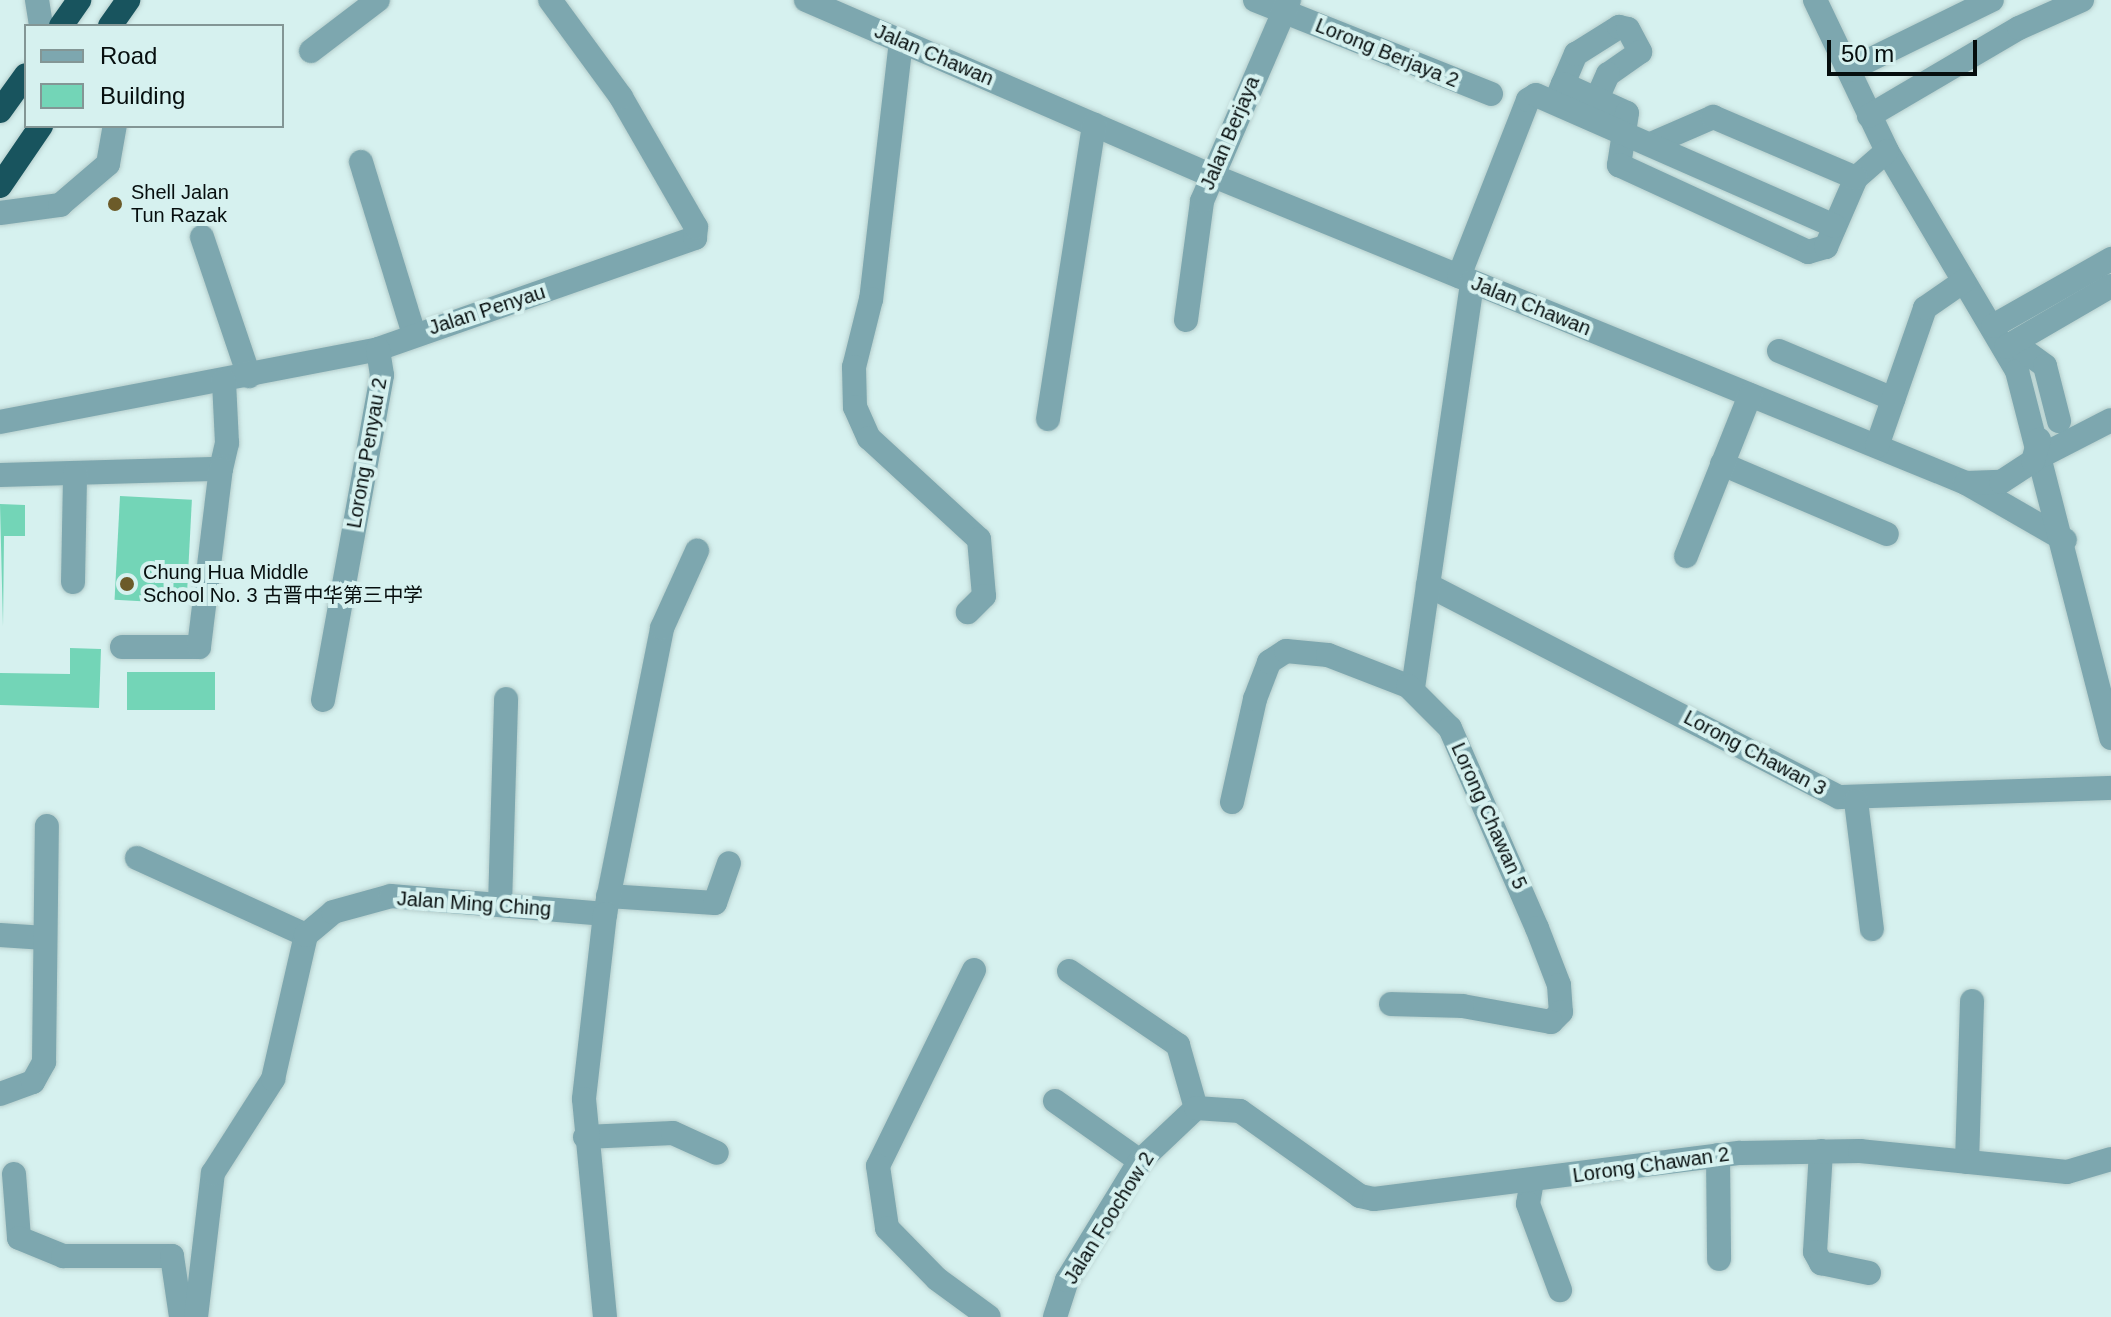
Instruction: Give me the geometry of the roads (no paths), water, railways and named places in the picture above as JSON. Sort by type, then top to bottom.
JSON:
[{"type":"highway","points":[[62,24],[79,0]]},
{"type":"highway","points":[[111,24],[128,0]]},
{"type":"highway","points":[[0,111],[24,78]]},
{"type":"highway","points":[[0,186],[40,128]]},
{"type":"street","points":[[37,0],[41,24]]},
{"type":"street","points":[[311,51],[378,0]]},
{"type":"street","name":"Jalan Penyau","points":[[0,422],[378,349],[695,238],[696,227],[621,97],[550,0]]},
{"type":"street","name":"Jalan Chawan","points":[[806,0],[1211,175],[1966,483],[2065,540]]},
{"type":"street","name":"Lorong Berjaya 2","points":[[1255,0],[1286,6],[1491,94]]},
{"type":"street","points":[[1815,0],[1887,151],[1964,281],[1993,326],[2011,346],[2045,366],[2059,421]]},
{"type":"street","points":[[1849,70],[1992,0]]},
{"type":"street","points":[[1869,116],[2019,28],[2082,0]]},
{"type":"street","name":"Jalan Berjaya","points":[[1186,320],[1211,175],[1286,6]]},
{"type":"street","points":[[1560,93],[1576,54],[1610,32],[1626,64],[1608,74],[1597,99]]},
{"type":"street","points":[[901,41],[871,299],[854,367],[855,407],[869,438],[979,539],[984,596],[968,612]]},
{"type":"street","points":[[1413,688],[1465,279],[1528,100],[1536,95],[1560,93],[1597,99],[1630,117],[1619,165],[1808,252],[1826,247],[1856,178],[1887,151]]},
{"type":"street","points":[[1560,93],[1625,133],[1834,226]]},
{"type":"street","points":[[1651,144],[1713,117],[1856,178]]},
{"type":"street","points":[[1048,419],[1094,125]]},
{"type":"street","points":[[0,213],[60,205],[108,164],[115,128]]},
{"type":"street","points":[[361,162],[414,334]]},
{"type":"street","points":[[202,237],[249,376]]},
{"type":"street","points":[[1993,326],[2111,259]]},
{"type":"street","points":[[1877,446],[1925,308],[1964,281]]},
{"type":"street","points":[[2011,346],[2111,286]]},
{"type":"street","points":[[2011,346],[2104,683],[2111,738]]},
{"type":"street","name":"Lorong Penyau 2","points":[[323,700],[382,375],[378,349]]},
{"type":"street","points":[[1779,351],[1893,399]]},
{"type":"street","points":[[122,647],[199,647],[221,469],[227,443],[224,381]]},
{"type":"street","points":[[1686,556],[1750,395]]},
{"type":"street","points":[[1966,483],[2001,482],[2033,461],[2041,448],[2111,420]]},
{"type":"street","points":[[1722,464],[1887,534]]},
{"type":"street","points":[[0,475],[221,469]]},
{"type":"street","points":[[73,582],[75,473]]},
{"type":"street","points":[[605,1317],[585,1137],[586,1057],[607,905],[662,628],[697,551]]},
{"type":"street","name":"Lorong Chawan 3","points":[[1428,585],[1856,801],[2111,788]]},
{"type":"street","name":"Lorong Chawan 5","points":[[1232,802],[1255,699],[1269,662],[1286,651],[1328,655],[1413,688],[1450,728],[1484,795],[1559,985],[1561,1012],[1551,1022],[1462,1006],[1391,1004]]},
{"type":"street","points":[[500,905],[506,699]]},
{"type":"street","points":[[1856,801],[1872,929]]},
{"type":"street","points":[[0,1094],[33,1082],[44,1062],[47,826]]},
{"type":"street","points":[[137,858],[306,935],[273,1079],[213,1173],[196,1317]]},
{"type":"street","name":"Jalan Ming Ching","points":[[306,935],[333,912],[360,901],[391,896],[500,905],[715,903],[729,863]]},
{"type":"street","points":[[0,935],[45,938]]},
{"type":"street","points":[[974,970],[878,1166],[887,1228],[937,1279],[989,1317]]},
{"type":"street","points":[[1069,971],[1178,1045],[1206,1106]]},
{"type":"street","points":[[1967,1162],[1972,1001]]},
{"type":"street","points":[[1055,1101],[1140,1161]]},
{"type":"street","name":"Jalan Foochow 2","points":[[1055,1317],[1067,1280],[1140,1161],[1206,1106]]},
{"type":"street","name":"Lorong Chawan 2","points":[[1206,1106],[1265,1125],[1360,1196],[1403,1198],[1718,1155],[1821,1151],[2067,1172],[2111,1159]]},
{"type":"street","points":[[585,1137],[673,1133],[717,1153]]},
{"type":"street","points":[[1821,1151],[1815,1252],[1821,1263],[1869,1273]]},
{"type":"street","points":[[1718,1155],[1719,1259]]},
{"type":"street","points":[[14,1174],[19,1238],[63,1256],[172,1256],[181,1317]]},
{"type":"street","points":[[1532,1181],[1528,1204],[1560,1290]]},
{"type":"place","name":"Shell Jalan Tun Razak","points":[[115,204]]},
{"type":"place","name":"Chung Hua Middle School No. 3 古晋中华第三中学","points":[[127,584]]}]
